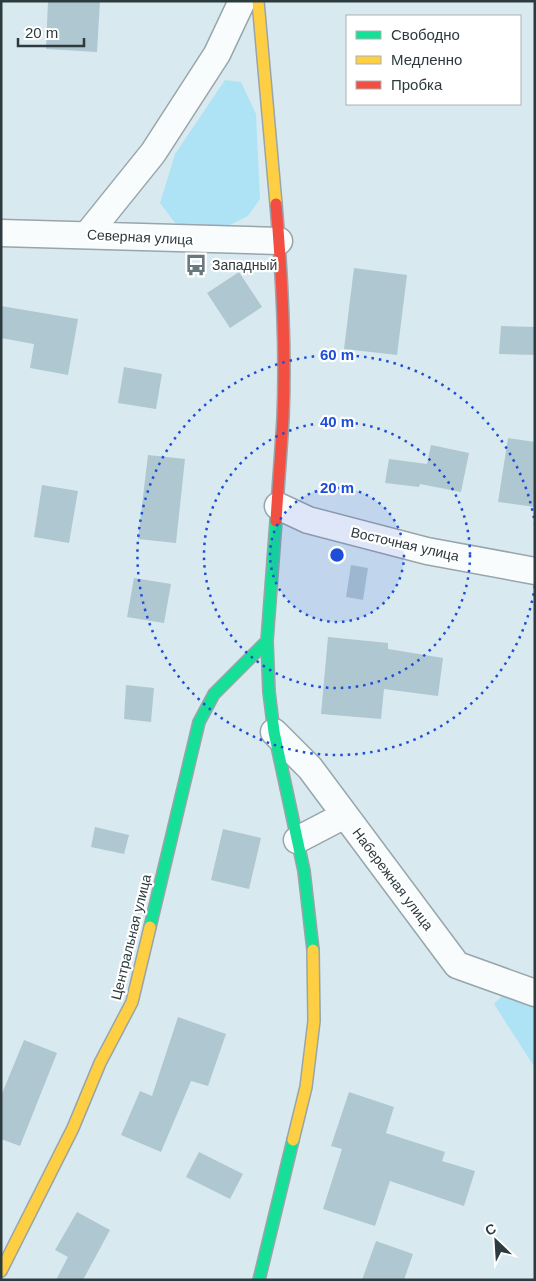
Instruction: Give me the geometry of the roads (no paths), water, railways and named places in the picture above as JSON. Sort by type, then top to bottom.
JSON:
[{"type":"street","points":[[87,234],[153,153],[217,54],[242,1]]},
{"type":"street","points":[[258,1],[278,241],[283,352],[283,417],[267,641],[269,692],[274,732],[304,871],[313,953],[314,1021],[306,1087],[259,1280]]},
{"type":"street","name":"Северная улица","points":[[1,233],[278,241]]},
{"type":"street","name":"Восточная улица","points":[[278,506],[308,520],[409,546],[535,571]]},
{"type":"street","name":"Центральная улица","points":[[1,1271],[73,1128],[100,1063],[132,1002],[199,722],[214,694],[267,641]]},
{"type":"street","name":"Набережная улица","points":[[274,732],[310,768],[457,965],[535,993]]},
{"type":"street","points":[[297,840],[345,815]]},
{"type":"place","name":"Западный","points":[[196,265]]}]
